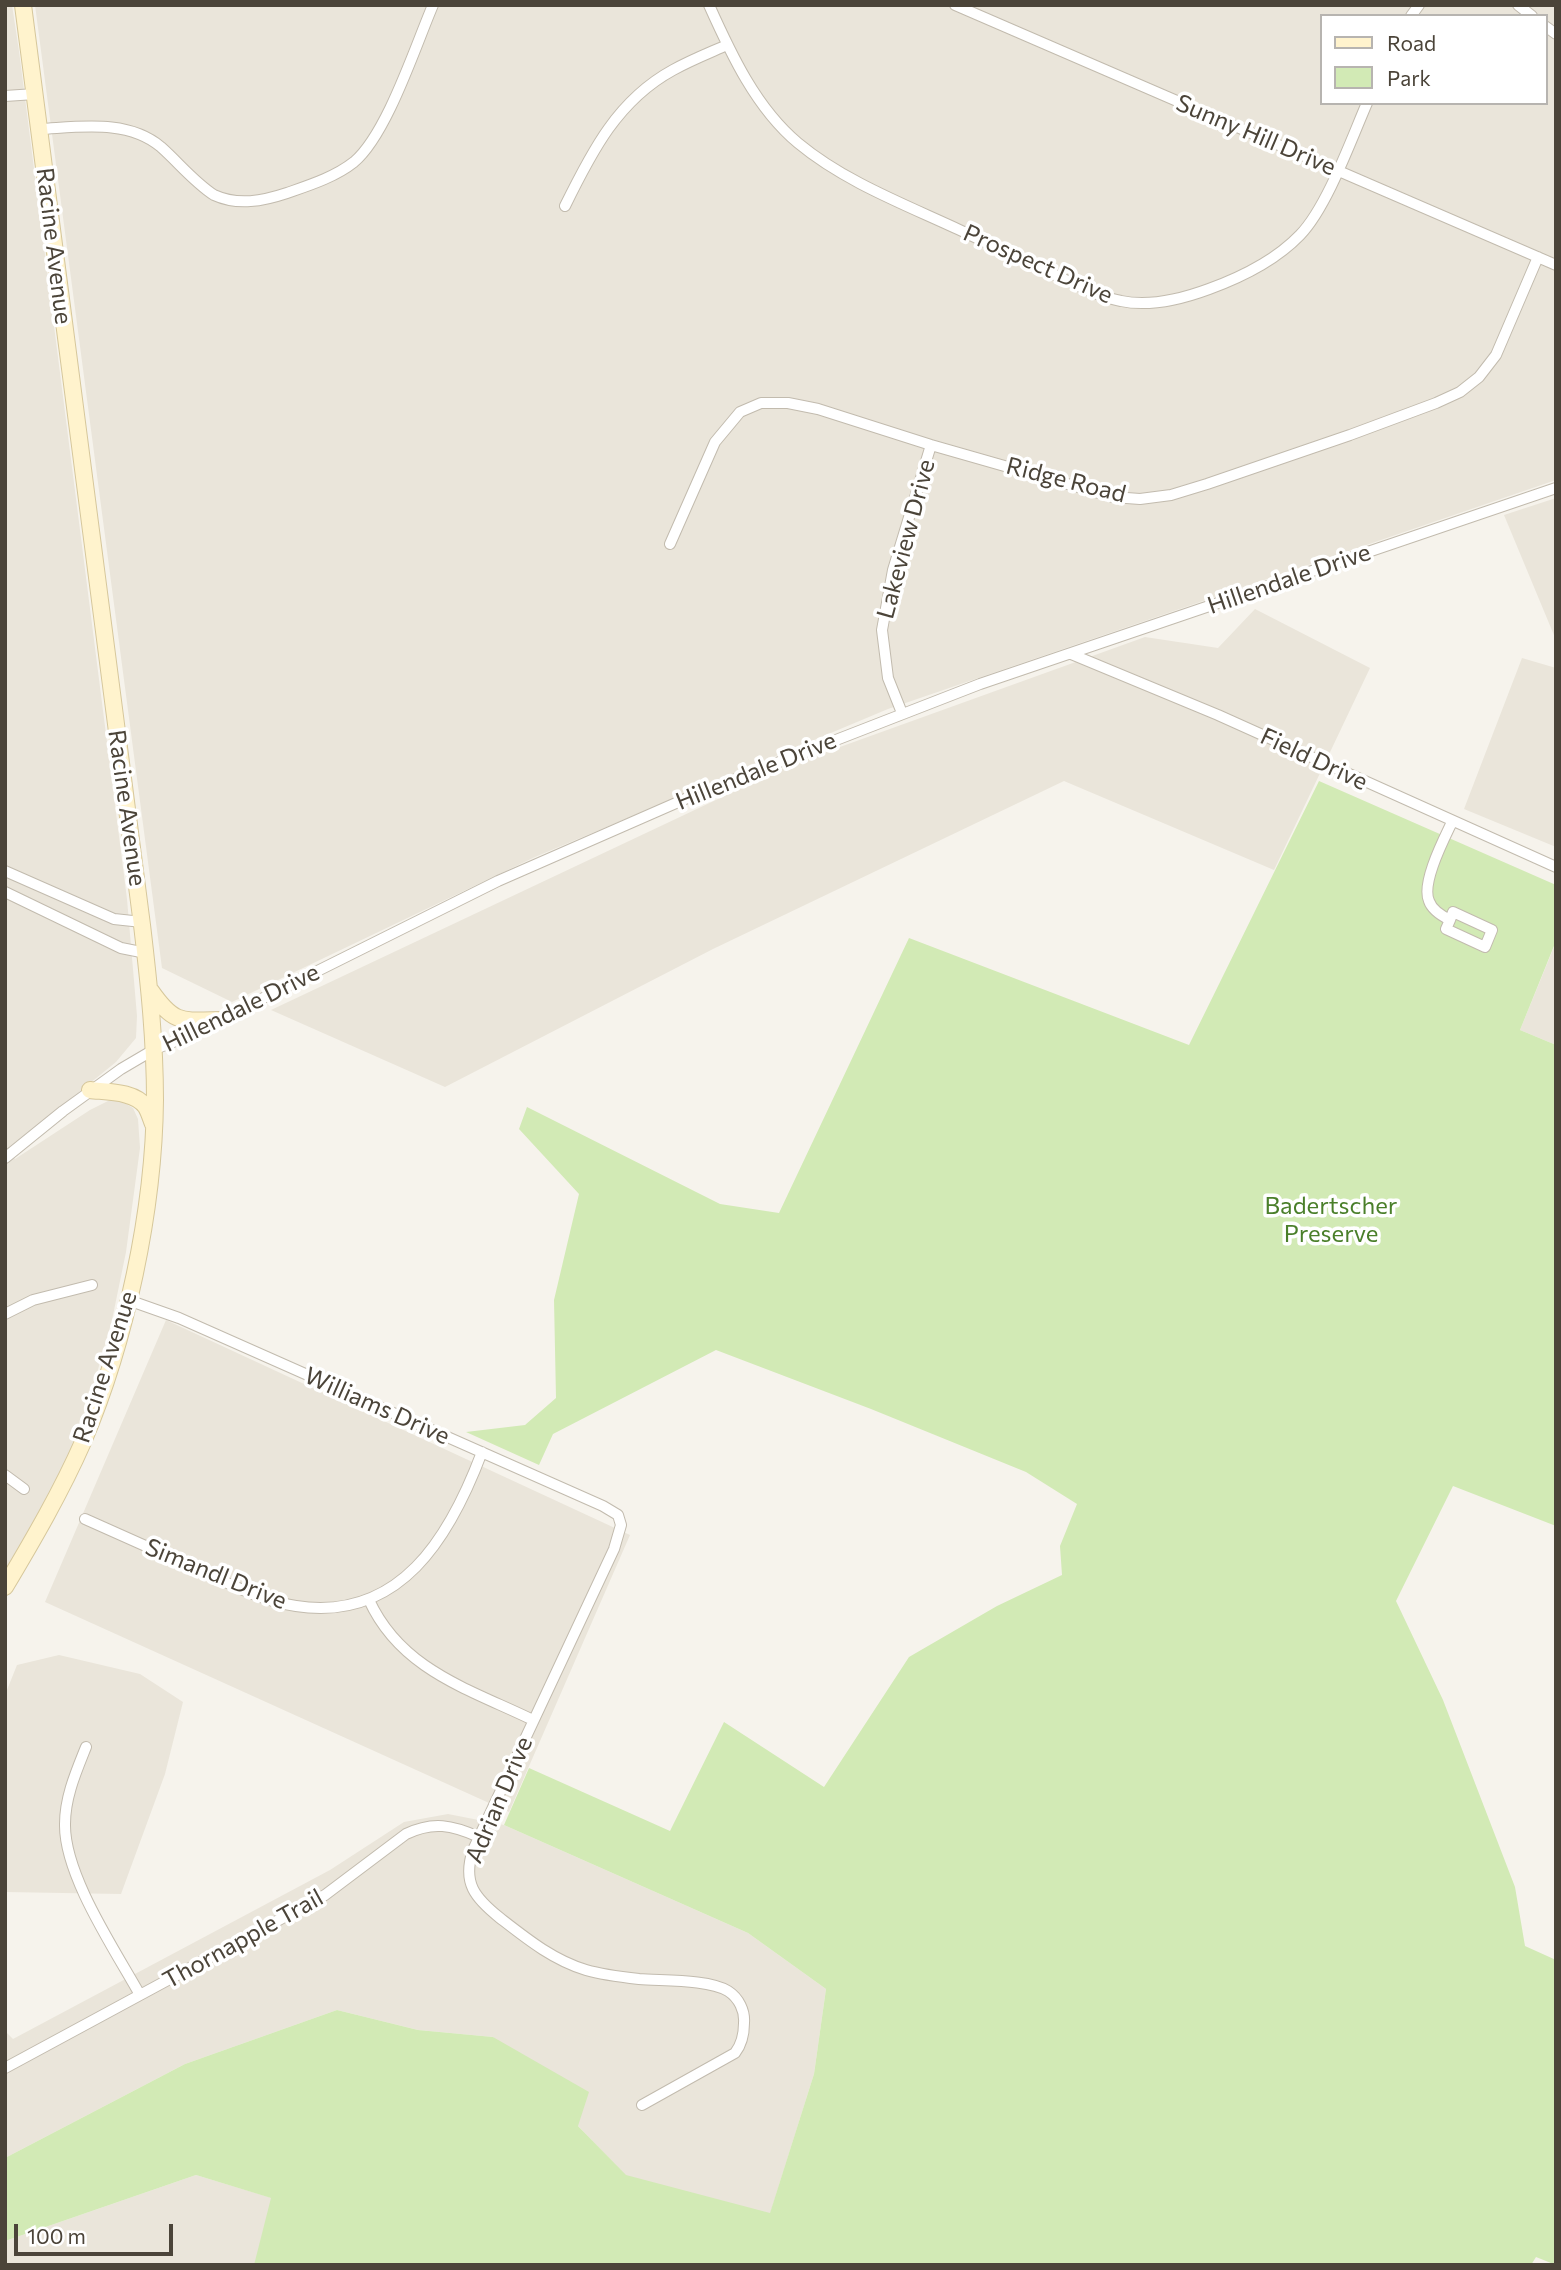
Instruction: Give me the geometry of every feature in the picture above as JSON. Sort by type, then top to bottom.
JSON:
[{"type":"main road","name":"Racine Avenue","points":[[5,1587],[54,1502],[83,1441],[106,1380],[128,1300],[144,1219],[153,1126],[155,1049],[146,953],[23,5]]},
{"type":"main road","points":[[150,991],[165,1012],[175,1018],[220,1020]]},
{"type":"main road","points":[[90,1090],[137,1099],[146,1106],[153,1126]]},
{"type":"street","points":[[40,130],[118,128],[139,134],[162,148],[214,195],[234,201],[273,197],[328,177],[344,169],[364,152],[385,118],[432,5]]},
{"type":"street","name":"Prospect Drive","points":[[709,5],[727,45],[771,114],[797,142],[827,164],[1078,286],[1119,301],[1156,303],[1201,292],[1242,276],[1274,257],[1301,234],[1311,220],[1366,105]]},
{"type":"street","name":"Sunny Hill Drive","points":[[955,5],[1556,265]]},
{"type":"street","points":[[565,206],[601,137],[624,108],[647,87],[673,70],[727,45]]},
{"type":"street","points":[[5,96],[36,94]]},
{"type":"street","name":"Ridge Road","points":[[670,544],[715,442],[740,412],[749,406],[774,402],[802,405],[1114,498],[1140,499],[1171,495],[1207,484],[1436,404],[1460,392],[1479,377],[1496,355],[1538,257]]},
{"type":"street","name":"Lakeview Drive","points":[[902,713],[888,678],[882,629],[893,570],[931,445]]},
{"type":"street","name":"Hillendale Drive","points":[[5,1158],[90,1090],[155,1049],[220,1020],[485,887],[585,842],[692,796],[902,713],[1556,488]]},
{"type":"street","name":"Field Drive","points":[[1071,654],[1219,715],[1556,867]]},
{"type":"street","points":[[1450,920],[1440,915],[1429,901],[1428,881],[1452,822]]},
{"type":"street","points":[[5,871],[114,919],[142,922]]},
{"type":"street","points":[[5,892],[121,948],[146,953]]},
{"type":"street","points":[[5,1314],[33,1300],[92,1285]]},
{"type":"street","name":"Williams Drive","points":[[128,1300],[179,1318],[482,1452],[603,1506],[618,1515],[621,1520]]},
{"type":"street","name":"Simandl Drive","points":[[85,1519],[241,1589],[279,1602],[314,1608],[350,1605],[369,1600],[403,1580],[432,1550],[458,1510],[482,1452]]},
{"type":"street","points":[[5,1475],[24,1489]]},
{"type":"street","name":"Adrian Drive","points":[[621,1520],[614,1549],[479,1836],[468,1873],[476,1896],[546,1953],[573,1966],[603,1974],[721,1988],[728,1991],[741,2005],[744,2028],[740,2047],[735,2053],[642,2105]]},
{"type":"street","points":[[369,1600],[385,1629],[414,1660],[444,1678],[533,1720]]},
{"type":"street","points":[[86,1747],[69,1792],[66,1809],[65,1835],[68,1849],[82,1888],[140,1995]]},
{"type":"street","name":"Thornapple Trail","points":[[5,2068],[325,1895],[406,1834],[419,1828],[449,1825],[479,1836]]},
{"type":"shaded area","points":[[5,5],[12,5],[19,51],[127,899],[137,1016],[136,1038],[116,1062],[8,1150],[15,1159],[90,1110],[118,1099],[133,1108],[138,1119],[140,1148],[126,1252],[112,1320],[82,1426],[68,1459],[5,1576]]},
{"type":"shaded area","points":[[35,5],[1556,5],[1556,480],[888,709],[535,857],[232,1002],[162,968]]},
{"type":"shaded area","points":[[1556,498],[1556,640],[1504,515]]},
{"type":"shaded area","points":[[1255,609],[1370,668],[1274,870],[1064,781],[713,949],[445,1087],[271,1010],[790,765],[1145,637],[1218,648]]},
{"type":"shaded area","points":[[1522,658],[1556,668],[1556,847],[1464,809]]},
{"type":"shaded area","points":[[1556,942],[1556,1045],[1520,1030]]},
{"type":"shaded area","points":[[166,1320],[630,1535],[509,1812],[45,1602]]},
{"type":"shaded area","points":[[59,1655],[140,1674],[183,1702],[165,1774],[121,1894],[5,1892],[5,1695],[17,1665]]},
{"type":"shaded area","points":[[448,1814],[504,1825],[748,1933],[826,1989],[814,2074],[770,2214],[626,2176],[493,2037],[418,2030],[337,2010],[185,2064],[5,2158],[5,2031],[13,2039],[330,1870],[404,1822]]},
{"type":"shaded area","points":[[196,2175],[272,2198],[255,2265],[5,2265],[5,2241]]},
{"type":"green space","name":"Badertscher Preserve","points":[[1319,781],[1556,885],[1556,941],[1520,1030],[1556,1045],[1556,1526],[1453,1486],[1396,1601],[1443,1700],[1515,1887],[1525,1946],[1556,1960],[1556,2265],[1536,2257],[1531,2265],[254,2265],[271,2198],[196,2175],[5,2241],[5,2158],[185,2064],[337,2010],[418,2030],[493,2037],[589,2092],[578,2126],[626,2175],[770,2213],[814,2074],[826,1989],[748,1933],[504,1825],[529,1768],[670,1831],[724,1722],[824,1787],[909,1657],[997,1606],[1062,1575],[1060,1546],[1077,1504],[1026,1472],[716,1350],[553,1434],[539,1465],[466,1432],[525,1425],[556,1398],[554,1300],[579,1194],[519,1129],[527,1107],[720,1204],[779,1213],[909,938],[1189,1045]]}]
